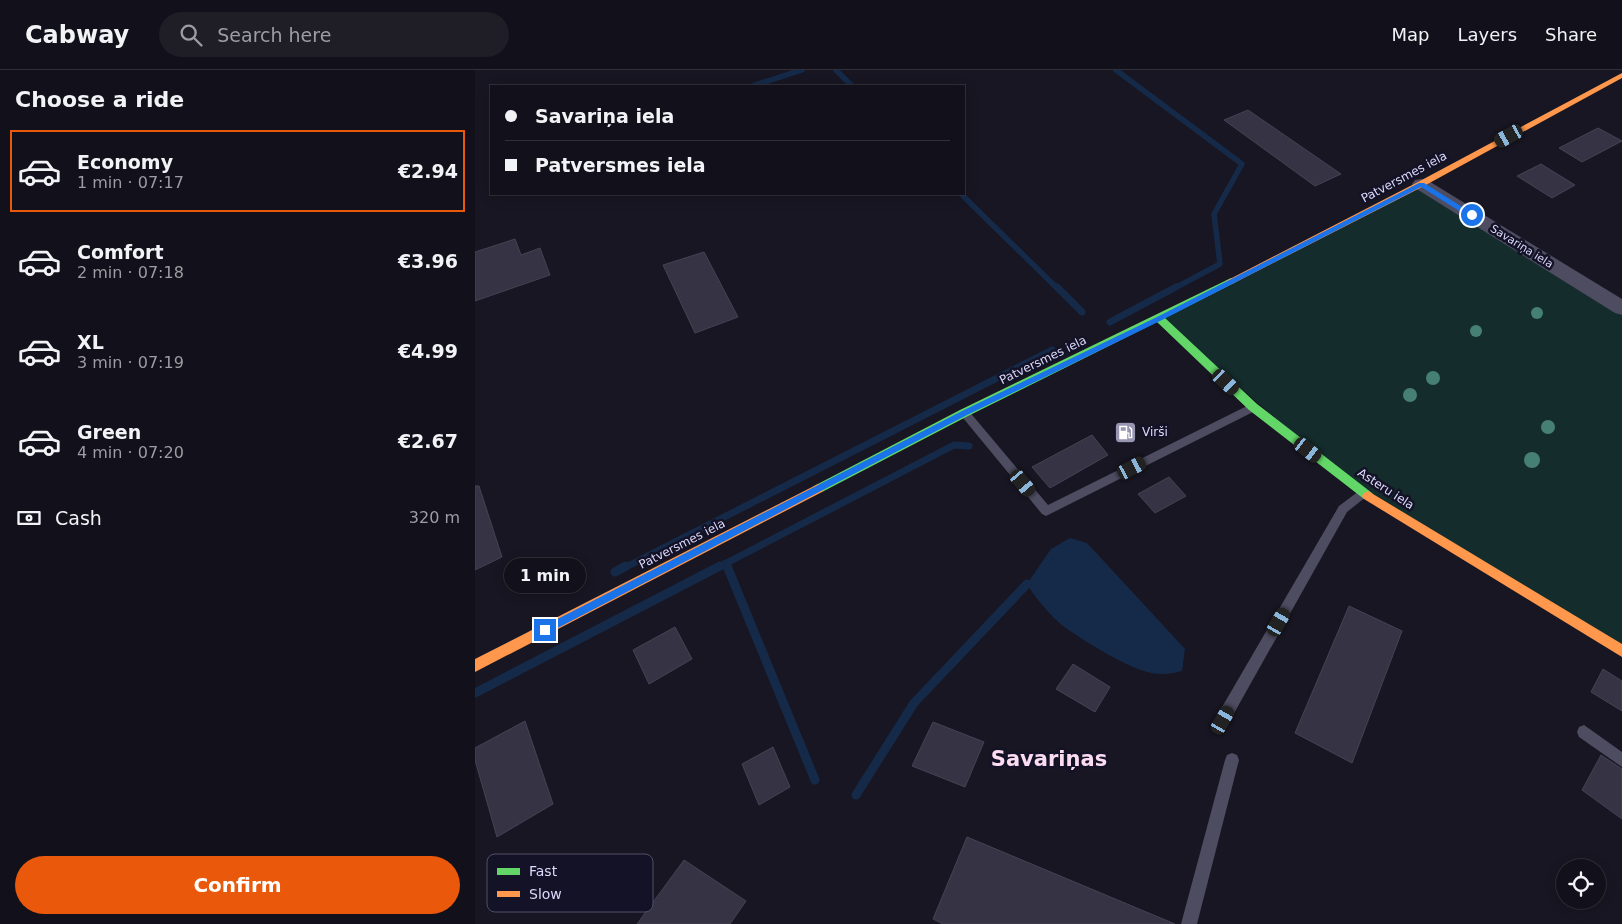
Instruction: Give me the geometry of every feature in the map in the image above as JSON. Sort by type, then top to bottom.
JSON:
[{"type":"street","name":"Patversmes iela","points":[[475,666],[964,413],[1159,318],[1421,184],[1621,77]]},
{"type":"street","name":"Savariņa iela","points":[[1421,184],[1622,308]]},
{"type":"street","name":"Asteru iela","points":[[1159,318],[1253,407],[1363,493],[1622,651]]},
{"type":"lane","points":[[964,413],[1046,512],[1253,407]]},
{"type":"lane","points":[[1223,720],[1343,509],[1363,493]]},
{"type":"lane","points":[[1585,732],[1622,760]]},
{"type":"lane","points":[[1189,924],[1232,760]]},
{"type":"green space","points":[[1421,184],[1622,308],[1622,651],[1363,493],[1159,318]]},
{"type":"water","points":[[1070,538],[1087,543],[1185,649],[1182,671],[1156,674],[1132,667],[1083,640],[1062,625],[1043,607],[1027,584],[1051,549]]},
{"type":"building","points":[[1248,110],[1341,174],[1315,186],[1224,120]]},
{"type":"building","points":[[1598,128],[1622,141],[1582,162],[1559,148]]},
{"type":"building","points":[[1541,164],[1575,185],[1552,198],[1517,176]]},
{"type":"building","points":[[515,239],[521,255],[540,248],[550,275],[475,301],[475,252]]},
{"type":"building","points":[[704,252],[738,317],[695,333],[663,265]]},
{"type":"building","points":[[1092,435],[1108,455],[1050,488],[1032,467]]},
{"type":"building","points":[[1169,477],[1186,496],[1155,513],[1138,494]]},
{"type":"building","points":[[475,486],[479,486],[502,557],[475,570]]},
{"type":"building","points":[[1349,606],[1402,631],[1352,763],[1295,733]]},
{"type":"building","points":[[675,627],[692,659],[649,684],[633,650]]},
{"type":"building","points":[[1073,664],[1110,687],[1095,712],[1056,689]]},
{"type":"building","points":[[1603,669],[1622,681],[1622,711],[1591,692]]},
{"type":"building","points":[[525,721],[553,804],[497,837],[475,760],[475,748]]},
{"type":"building","points":[[933,722],[984,742],[965,787],[912,766]]},
{"type":"building","points":[[773,747],[790,787],[759,805],[742,764]]},
{"type":"building","points":[[1601,755],[1622,769],[1622,819],[1582,790]]},
{"type":"building","points":[[967,837],[1175,924],[943,924],[933,919]]},
{"type":"building","points":[[684,860],[746,901],[730,924],[637,924],[646,912],[653,912],[653,902]]},
{"type":"waterway","points":[[755,85],[802,70]]},
{"type":"waterway","points":[[836,70],[851,85]]},
{"type":"waterway","points":[[1116,70],[1242,164],[1214,214],[1220,264],[1173,289]]},
{"type":"waterway","points":[[962,195],[1058,289]]},
{"type":"waterway","points":[[1057,287],[1082,312]]},
{"type":"waterway","points":[[1110,322],[1176,287]]},
{"type":"waterway","points":[[624,568],[1052,350]]},
{"type":"waterway","points":[[726,563],[954,445],[969,446]]},
{"type":"waterway","points":[[717,568],[726,563]]},
{"type":"waterway","points":[[726,563],[728,568]]},
{"type":"waterway","points":[[615,572],[626,566]]},
{"type":"waterway","points":[[475,693],[720,566]]},
{"type":"waterway","points":[[727,566],[815,780]]},
{"type":"waterway","points":[[856,795],[914,703],[1027,584]]},
{"type":"traffic: fast","points":[[818,489],[964,413],[1231,281]]},
{"type":"traffic: fast","points":[[1159,318],[1253,407],[1368,496]]},
{"type":"traffic: slow","points":[[1231,281],[1421,184],[1622,75]]},
{"type":"traffic: slow","points":[[475,666],[818,489]]},
{"type":"traffic: slow","points":[[1368,496],[1622,651]]},
{"type":"place","name":"Virši","points":[[1126,432]]},
{"type":"district","name":"Savariņas","points":[[1049,759]]},
{"type":"route","points":[[545,630],[964,413],[1159,318],[1421,184],[1472,215]]}]
